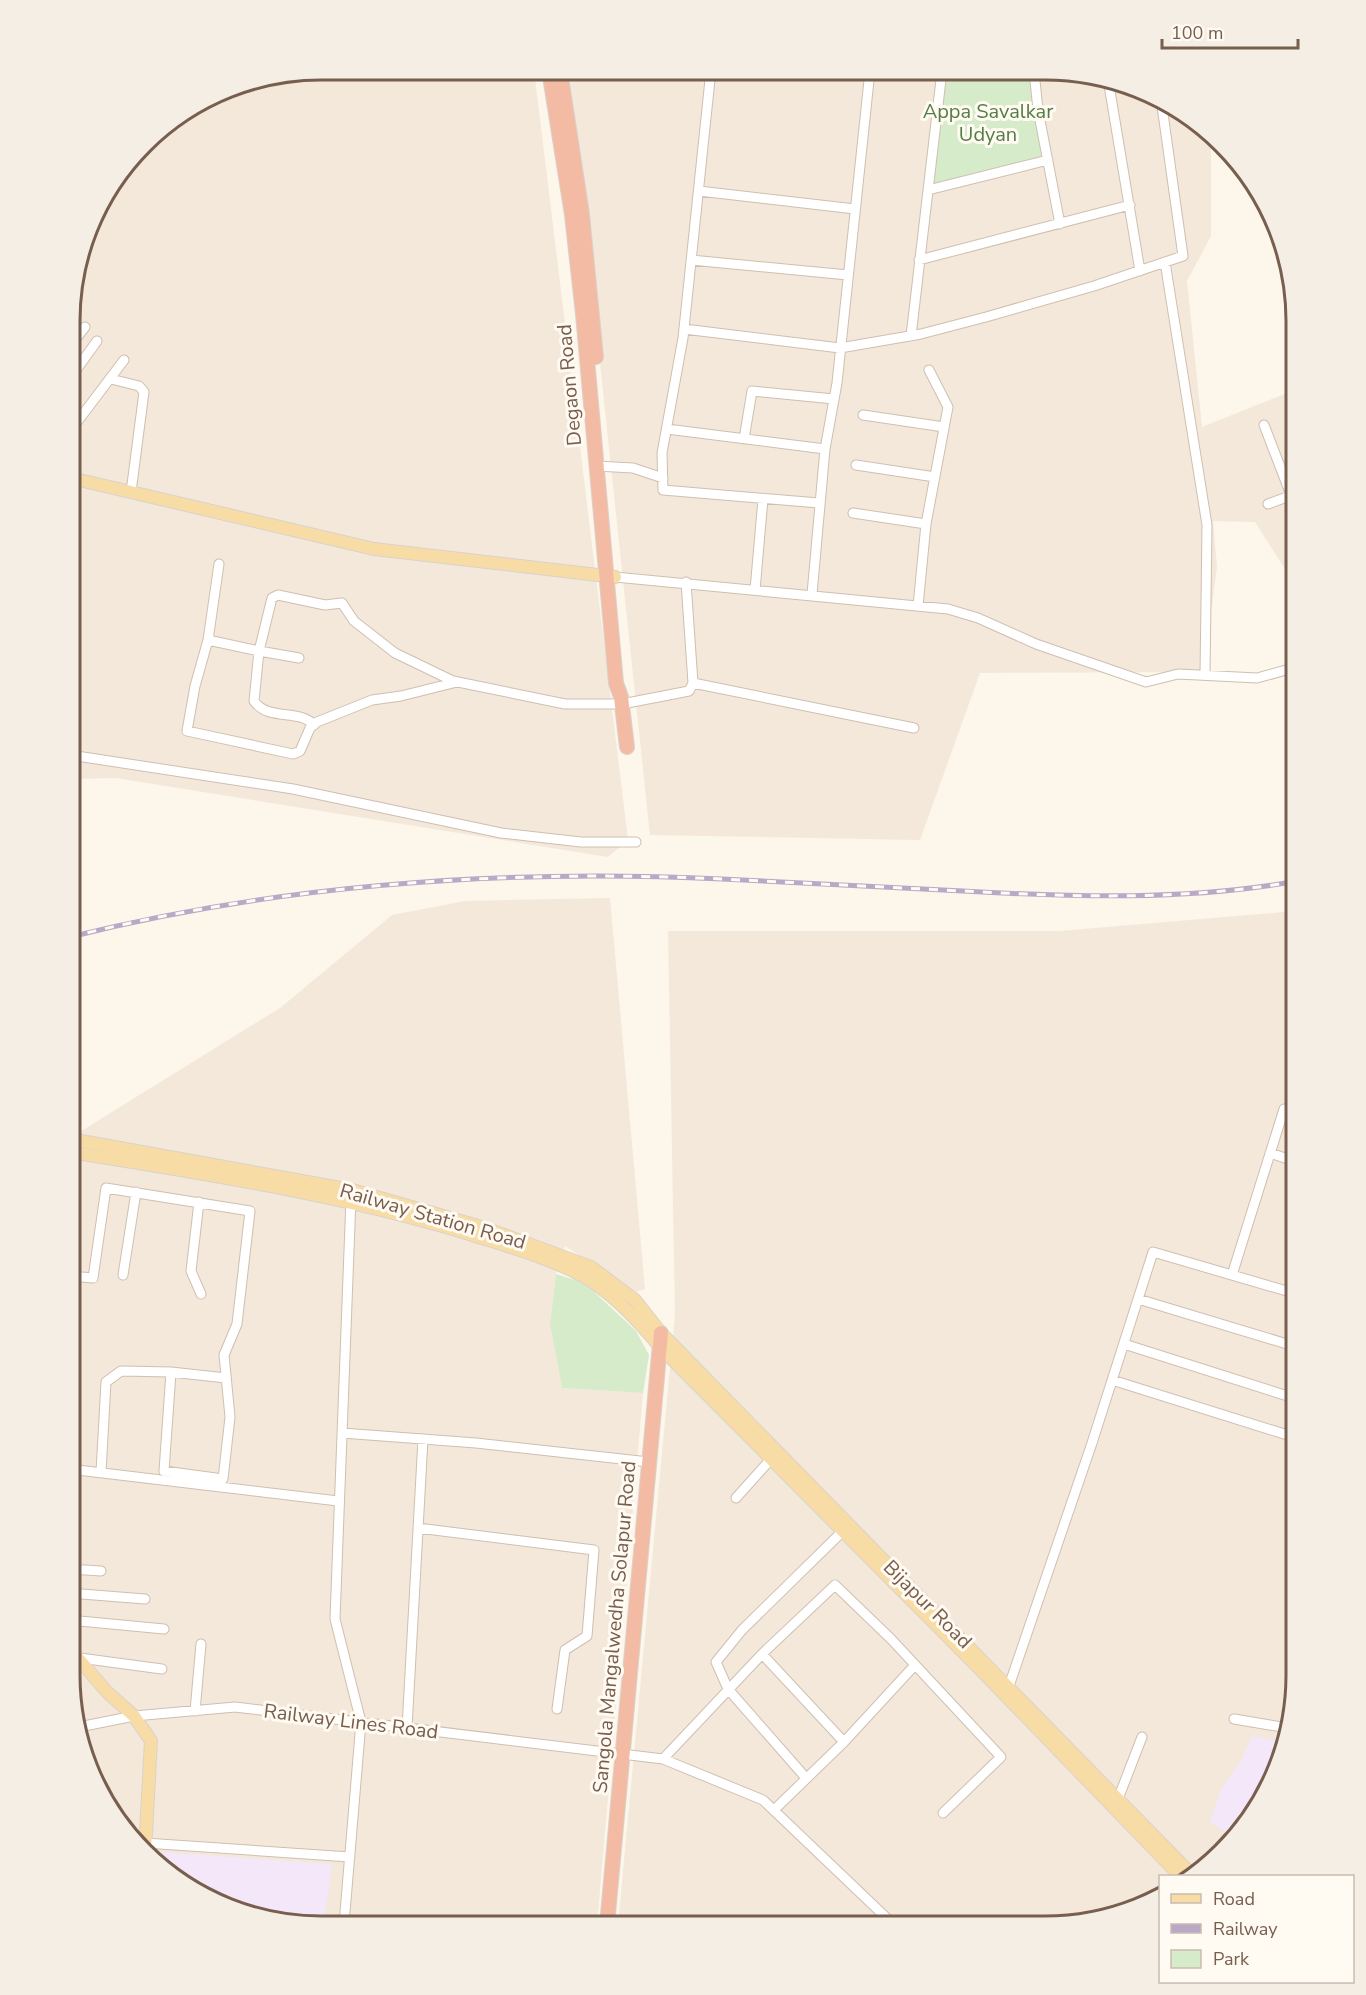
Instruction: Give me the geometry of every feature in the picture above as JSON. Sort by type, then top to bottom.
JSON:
[{"type":"highway","name":"Degaon Road","points":[[551,80],[572,215],[601,465]]},
{"type":"highway","name":"Degaon Road","points":[[562,80],[582,214],[601,465],[624,683],[622,700],[627,747]]},
{"type":"highway","name":"Sangola Mangalwedha Solapur Road","points":[[608,1916],[660,1340]]},
{"type":"main road","points":[[79,480],[374,549],[611,576]]},
{"type":"main road","name":"Railway Station Road","points":[[79,1141],[351,1196],[485,1228],[591,1267],[635,1300],[660,1340]]},
{"type":"main road","name":"Railway Station Road","points":[[79,1153],[351,1196]]},
{"type":"main road","points":[[660,1340],[771,1459],[846,1528],[1179,1875]]},
{"type":"main road","name":"Bijapur Road","points":[[660,1340],[846,1528],[1009,1686],[1187,1870]]},
{"type":"main road","points":[[79,1660],[107,1692],[134,1716],[151,1741],[145,1840]]},
{"type":"street","points":[[710,80],[684,329],[662,453],[663,490],[819,503]]},
{"type":"street","points":[[812,594],[819,503],[834,399],[869,80]]},
{"type":"street","points":[[911,336],[941,80]]},
{"type":"street","points":[[1035,80],[1060,224]]},
{"type":"street","points":[[1110,88],[1140,271]]},
{"type":"street","points":[[684,329],[840,348],[911,336],[1018,308],[1183,256],[1163,110]]},
{"type":"street","points":[[928,190],[1048,160]]},
{"type":"street","points":[[699,191],[855,210]]},
{"type":"street","points":[[920,260],[1130,205]]},
{"type":"street","points":[[691,260],[848,275]]},
{"type":"street","points":[[1165,262],[1208,525],[1205,675]]},
{"type":"street","points":[[79,335],[85,327]]},
{"type":"street","points":[[79,366],[98,341]]},
{"type":"street","points":[[79,420],[124,360]]},
{"type":"street","points":[[918,606],[926,524],[948,407],[929,370]]},
{"type":"street","points":[[111,380],[140,386],[144,392],[131,492]]},
{"type":"street","points":[[744,439],[752,391],[834,399]]},
{"type":"street","points":[[862,415],[944,427]]},
{"type":"street","points":[[1264,425],[1286,476]]},
{"type":"street","points":[[667,429],[825,449]]},
{"type":"street","points":[[601,465],[633,468],[663,478]]},
{"type":"street","points":[[856,465],[935,477]]},
{"type":"street","points":[[1268,504],[1286,497]]},
{"type":"street","points":[[755,590],[763,499]]},
{"type":"street","points":[[853,513],[926,524]]},
{"type":"street","points":[[219,564],[208,640],[187,731],[293,754],[300,751],[314,725],[372,700],[401,696],[457,682]]},
{"type":"street","points":[[611,576],[948,609],[968,615],[1036,644],[1146,682],[1178,674],[1257,678],[1286,670]]},
{"type":"street","points":[[314,725],[308,719],[267,712],[257,706],[254,701],[260,651],[272,598],[278,595],[325,605],[342,603],[354,621],[395,653],[432,673],[457,682],[565,704],[681,694],[689,691],[693,683],[686,582]]},
{"type":"street","points":[[208,640],[299,658]]},
{"type":"street","points":[[693,683],[914,728]]},
{"type":"street","points":[[79,756],[293,789],[501,833],[581,842],[636,842]]},
{"type":"street","points":[[1232,1275],[1284,1108]]},
{"type":"street","points":[[1270,1154],[1286,1159]]},
{"type":"street","points":[[79,1277],[93,1278],[106,1188],[250,1210],[237,1324],[224,1355],[230,1417],[223,1479],[164,1471],[171,1372]]},
{"type":"street","points":[[123,1275],[136,1192]]},
{"type":"street","points":[[345,1916],[361,1722],[334,1619],[351,1196]]},
{"type":"street","points":[[199,1202],[191,1271],[201,1294]]},
{"type":"street","points":[[1009,1686],[1124,1344],[1152,1252],[1286,1291]]},
{"type":"street","points":[[1138,1299],[1286,1344]]},
{"type":"street","points":[[1124,1344],[1286,1396]]},
{"type":"street","points":[[101,1472],[106,1382],[121,1371],[171,1372],[226,1378]]},
{"type":"street","points":[[1112,1380],[1286,1434]]},
{"type":"street","points":[[342,1433],[649,1462]]},
{"type":"street","points":[[407,1728],[423,1439]]},
{"type":"street","points":[[736,1498],[771,1459]]},
{"type":"street","points":[[79,1470],[338,1501]]},
{"type":"street","points":[[418,1528],[594,1550],[587,1636],[565,1650],[557,1709]]},
{"type":"street","points":[[806,1778],[728,1689],[716,1662],[742,1630],[846,1528]]},
{"type":"street","points":[[79,1570],[101,1571]]},
{"type":"street","points":[[663,1760],[762,1654],[835,1585],[915,1665],[1001,1757],[943,1813]]},
{"type":"street","points":[[79,1594],[145,1599]]},
{"type":"street","points":[[79,1621],[164,1629]]},
{"type":"street","points":[[195,1711],[201,1644]]},
{"type":"street","points":[[79,1653],[162,1670]]},
{"type":"street","points":[[762,1654],[844,1742]]},
{"type":"street","points":[[774,1810],[844,1742],[915,1665]]},
{"type":"street","name":"Railway Lines Road","points":[[85,1726],[134,1716],[235,1707],[663,1760],[763,1800],[885,1916]]},
{"type":"street","points":[[1234,1719],[1281,1727]]},
{"type":"street","points":[[1118,1798],[1142,1737]]},
{"type":"street","points":[[153,1847],[350,1857]]},
{"type":"shaded area","points":[[305,80],[535,80],[628,840],[608,857],[116,778],[79,779],[79,321],[84,274],[92,243],[112,200],[139,162],[174,129],[214,104],[243,92],[274,84]]},
{"type":"shaded area","points":[[570,80],[1061,80],[1092,84],[1123,92],[1152,104],[1192,129],[1211,145],[1211,236],[1187,281],[1202,427],[1286,393],[1286,569],[1255,522],[1213,521],[1217,567],[1203,672],[980,673],[920,840],[650,835]]},
{"type":"shaded area","points":[[610,898],[645,1289],[636,1292],[565,1246],[556,1274],[550,1324],[562,1388],[643,1393],[598,1916],[321,1916],[274,1911],[243,1903],[214,1891],[174,1866],[150,1845],[129,1821],[112,1795],[92,1752],[88,1737],[79,1674],[79,1132],[280,1008],[392,915],[465,901]]},
{"type":"shaded area","points":[[1286,912],[1286,1690],[1278,1737],[1262,1781],[1237,1821],[1216,1845],[1192,1866],[1179,1875],[1159,1875],[1159,1887],[1152,1891],[1123,1903],[1092,1911],[1045,1916],[619,1916],[675,1314],[668,931],[1060,931]]},
{"type":"shaded area","points":[[1252,1736],[1277,1741],[1262,1781],[1246,1808],[1227,1833],[1210,1822],[1221,1789],[1241,1761]]},
{"type":"shaded area","points":[[160,1852],[332,1864],[325,1916],[274,1911],[243,1903],[200,1883]]},
{"type":"green space","name":"Appa Savalkar Udyan","points":[[944,80],[1031,80],[1043,158],[931,187]]},
{"type":"green space","points":[[556,1274],[578,1281],[592,1290],[636,1331],[649,1355],[643,1393],[562,1388],[550,1324]]},
{"type":"railway","points":[[79,935],[231,904],[394,884],[476,879],[640,876],[1088,896],[1172,895],[1286,883]]}]
